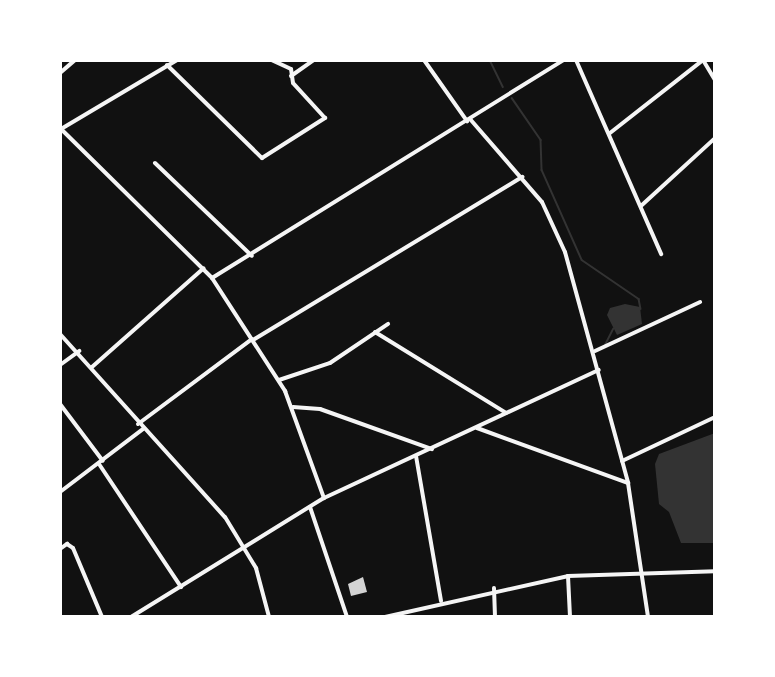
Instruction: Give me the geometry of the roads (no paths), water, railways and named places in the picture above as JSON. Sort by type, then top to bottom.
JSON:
[{"type":"street","points":[[60,73],[75,60]]},
{"type":"street","points":[[177,60],[61,129],[212,278],[279,380],[293,407],[324,498]]},
{"type":"street","points":[[167,65],[262,158],[325,118],[290,77],[286,62],[273,60]]},
{"type":"street","points":[[290,77],[314,60]]},
{"type":"street","points":[[424,60],[468,120],[522,177],[553,221],[595,351],[628,483],[648,617]]},
{"type":"street","points":[[212,278],[252,256],[564,60]]},
{"type":"street","points":[[576,60],[642,206],[661,254]]},
{"type":"street","points":[[610,133],[703,60],[715,80]]},
{"type":"street","points":[[642,206],[715,138]]},
{"type":"street","points":[[155,163],[252,256]]},
{"type":"street","points":[[138,424],[253,340],[522,177]]},
{"type":"street","points":[[92,367],[204,268]]},
{"type":"street","points":[[595,351],[700,302]]},
{"type":"street","points":[[279,380],[330,363],[388,324]]},
{"type":"street","points":[[375,332],[506,413]]},
{"type":"street","points":[[60,334],[79,351],[138,424],[244,546],[269,617]]},
{"type":"street","points":[[60,365],[79,351]]},
{"type":"street","points":[[131,617],[324,498],[599,369]]},
{"type":"street","points":[[60,404],[181,586]]},
{"type":"street","points":[[293,407],[327,411],[432,449]]},
{"type":"street","points":[[622,461],[715,417]]},
{"type":"street","points":[[477,427],[601,478],[628,483]]},
{"type":"street","points":[[60,492],[143,429]]},
{"type":"street","points":[[416,456],[441,601]]},
{"type":"street","points":[[310,507],[347,617]]},
{"type":"street","points":[[60,549],[67,544],[73,548],[102,617]]},
{"type":"street","points":[[385,617],[494,588],[568,576],[642,570],[715,571]]},
{"type":"street","points":[[568,576],[570,617]]},
{"type":"street","points":[[494,588],[495,617]]},
{"type":"waterway","points":[[490,60],[503,87]]},
{"type":"waterway","points":[[512,98],[541,140],[542,170],[582,260],[639,299],[641,309]]},
{"type":"waterway","points":[[605,345],[613,329]]}]
